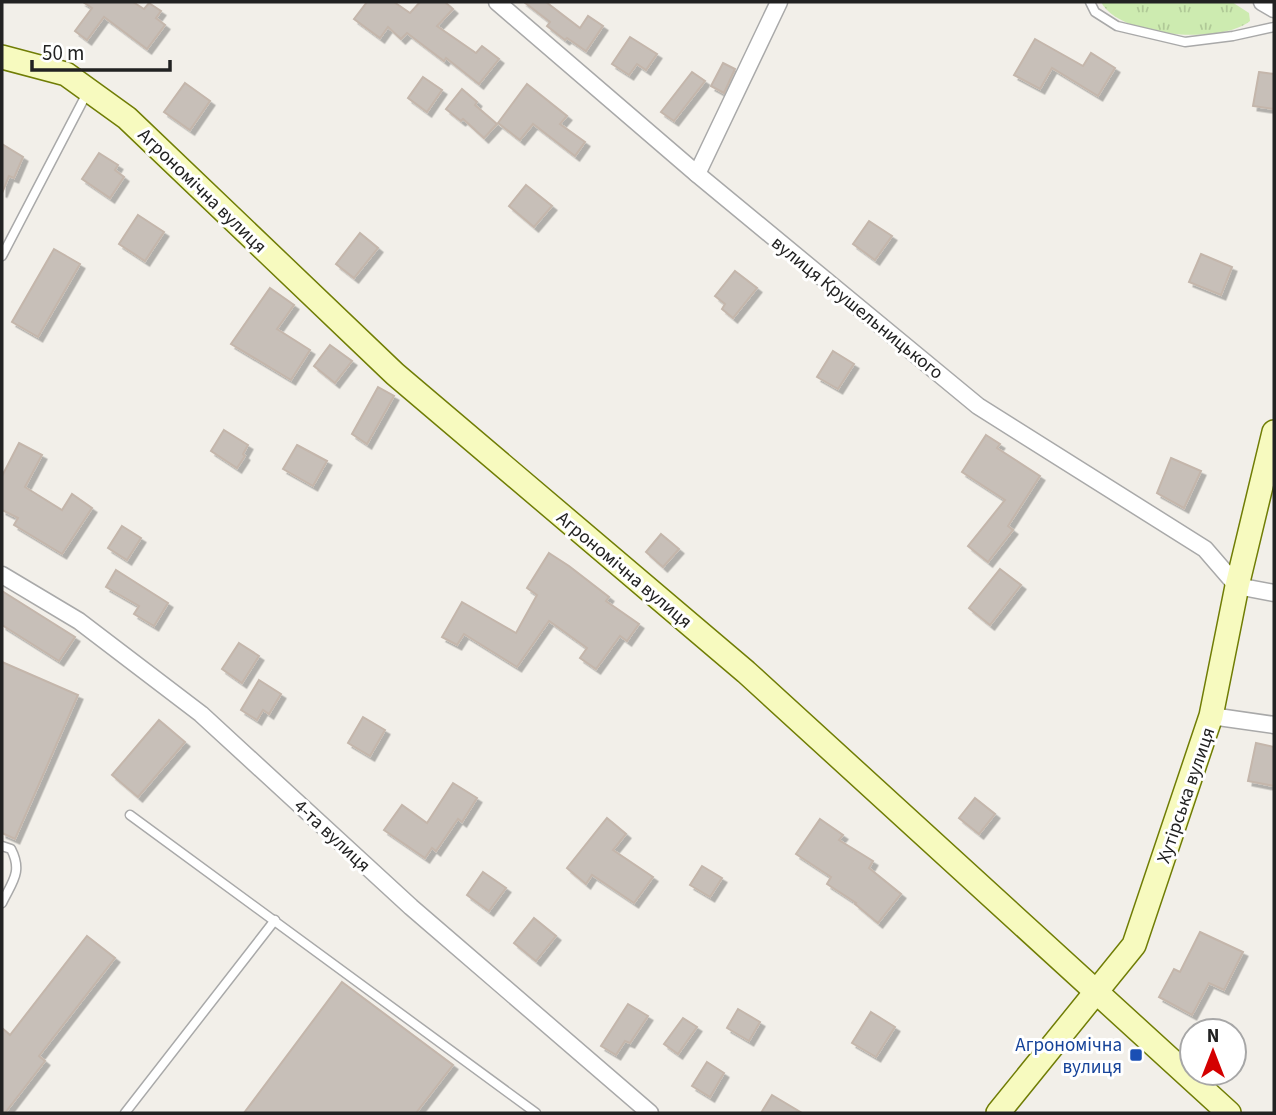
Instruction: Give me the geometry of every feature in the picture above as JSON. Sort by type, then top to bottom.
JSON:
[{"type":"street","name":"вулиця Крушельницького","points":[[497,2],[696,174],[978,406],[1205,549],[1237,586]]},
{"type":"street","points":[[696,174],[779,2]]},
{"type":"street","points":[[1262,2],[1274,9]]},
{"type":"street","name":"Агрономічна вулиця","points":[[2,57],[66,74],[128,118],[396,374],[746,672],[1229,1113]]},
{"type":"street","name":"Хутірська вулиця","points":[[998,1113],[1134,945],[1211,716],[1237,586],[1274,432]]},
{"type":"street","name":"4-та вулиця","points":[[2,575],[79,621],[201,714],[411,907],[650,1113]]},
{"type":"street","points":[[1237,586],[1274,593]]},
{"type":"street","points":[[1211,716],[1274,725]]},
{"type":"lane","points":[[1090,2],[1095,12],[1117,26],[1185,41],[1233,36],[1274,27]]},
{"type":"lane","points":[[2,256],[88,90]]},
{"type":"lane","points":[[130,815],[536,1113]]},
{"type":"lane","points":[[2,846],[11,849],[18,872],[2,903]]},
{"type":"lane","points":[[125,1113],[275,920]]},
{"type":"green space","points":[[1101,2],[1232,2],[1249,13],[1250,21],[1236,29],[1217,33],[1171,34],[1128,23],[1111,14]]},
{"type":"building","points":[[83,2],[133,2],[144,9],[149,3],[161,11],[156,18],[165,25],[147,49],[104,17],[87,40],[75,31],[92,8]]},
{"type":"building","points":[[367,2],[394,2],[410,13],[420,2],[445,2],[453,9],[437,26],[476,53],[482,46],[499,59],[479,84],[446,58],[444,61],[407,33],[401,39],[388,27],[380,38],[354,19]]},
{"type":"building","points":[[524,2],[546,2],[580,28],[588,16],[603,26],[586,51],[547,26],[550,22]]},
{"type":"building","points":[[630,37],[657,54],[646,70],[637,64],[629,75],[612,64]]},
{"type":"building","points":[[1035,39],[1083,66],[1091,53],[1115,68],[1098,96],[1052,68],[1040,89],[1014,75]]},
{"type":"building","points":[[723,63],[735,69],[724,93],[711,86]]},
{"type":"building","points":[[692,72],[705,81],[674,121],[661,112]]},
{"type":"building","points":[[1259,72],[1274,74],[1274,109],[1253,106]]},
{"type":"building","points":[[423,77],[442,90],[427,112],[408,98]]},
{"type":"building","points":[[185,83],[210,101],[190,130],[164,112]]},
{"type":"building","points":[[527,84],[567,116],[560,124],[585,142],[575,156],[533,124],[520,140],[498,123]]},
{"type":"building","points":[[462,89],[477,102],[475,105],[497,124],[484,138],[463,119],[461,121],[446,109]]},
{"type":"building","points":[[2,144],[23,157],[14,178],[9,176],[2,193]]},
{"type":"building","points":[[99,153],[118,165],[115,170],[124,177],[110,198],[82,179]]},
{"type":"building","points":[[526,185],[552,206],[534,227],[509,206]]},
{"type":"building","points":[[138,215],[164,232],[145,261],[119,244]]},
{"type":"building","points":[[869,221],[892,236],[875,260],[853,244]]},
{"type":"building","points":[[360,233],[378,248],[354,278],[336,264]]},
{"type":"building","points":[[54,249],[80,264],[38,337],[12,322]]},
{"type":"building","points":[[1201,254],[1232,267],[1221,295],[1189,282]]},
{"type":"building","points":[[735,271],[757,288],[733,318],[722,309],[725,304],[715,296]]},
{"type":"building","points":[[270,288],[294,305],[277,329],[310,350],[291,380],[231,344]]},
{"type":"building","points":[[330,345],[352,361],[335,383],[314,366]]},
{"type":"building","points":[[833,351],[854,364],[838,389],[817,377]]},
{"type":"building","points":[[378,387],[394,396],[367,444],[352,434]]},
{"type":"building","points":[[224,430],[248,445],[237,468],[211,451]]},
{"type":"building","points":[[986,435],[1000,444],[997,448],[1040,476],[1008,526],[1013,530],[988,562],[968,546],[1005,500],[962,472]]},
{"type":"building","points":[[19,443],[42,455],[25,487],[62,510],[72,494],[92,508],[62,554],[14,525],[18,518],[2,510],[2,476]]},
{"type":"building","points":[[297,445],[327,461],[313,486],[283,469]]},
{"type":"building","points":[[1171,458],[1201,471],[1184,508],[1157,493]]},
{"type":"building","points":[[122,526],[141,538],[127,560],[108,548]]},
{"type":"building","points":[[661,534],[679,549],[663,567],[646,552]]},
{"type":"building","points":[[549,553],[609,597],[606,601],[639,624],[627,641],[620,636],[596,669],[580,658],[587,648],[549,621],[517,667],[464,634],[457,645],[442,637],[462,602],[516,633],[537,595],[527,588]]},
{"type":"building","points":[[1000,569],[1021,585],[990,625],[969,608]]},
{"type":"building","points":[[116,570],[168,603],[154,626],[134,614],[139,606],[106,587]]},
{"type":"building","points":[[2,591],[75,637],[59,661],[2,625]]},
{"type":"building","points":[[239,643],[259,656],[242,683],[222,669]]},
{"type":"building","points":[[2,662],[78,695],[15,839],[2,833]]},
{"type":"building","points":[[259,680],[281,694],[269,714],[263,710],[257,720],[241,710]]},
{"type":"building","points":[[363,717],[385,730],[370,756],[348,743]]},
{"type":"building","points":[[159,720],[185,742],[138,797],[112,775]]},
{"type":"building","points":[[1256,743],[1274,747],[1274,786],[1248,781]]},
{"type":"building","points":[[453,783],[477,798],[462,822],[458,819],[436,851],[432,848],[425,858],[384,830],[402,805],[427,823]]},
{"type":"building","points":[[975,798],[995,814],[979,834],[959,818]]},
{"type":"building","points":[[607,818],[626,834],[613,850],[653,877],[634,903],[592,875],[586,884],[567,868]]},
{"type":"building","points":[[820,819],[843,835],[839,840],[873,861],[869,868],[901,894],[878,923],[856,903],[827,884],[831,877],[796,854]]},
{"type":"building","points":[[702,866],[722,878],[710,897],[690,885]]},
{"type":"building","points":[[483,872],[506,888],[489,911],[467,895]]},
{"type":"building","points":[[534,918],[556,936],[536,961],[514,943]]},
{"type":"building","points":[[1200,932],[1243,952],[1224,990],[1209,983],[1192,1015],[1159,997],[1174,969],[1180,972]]},
{"type":"building","points":[[87,936],[115,958],[39,1056],[45,1061],[5,1113],[2,1113],[2,1028],[10,1035]]},
{"type":"building","points":[[342,982],[453,1065],[416,1113],[244,1113]]},
{"type":"building","points":[[628,1004],[648,1016],[630,1043],[625,1041],[616,1055],[601,1046]]},
{"type":"building","points":[[738,1009],[760,1022],[749,1041],[727,1028]]},
{"type":"building","points":[[871,1012],[895,1027],[876,1057],[852,1043]]},
{"type":"building","points":[[683,1018],[697,1027],[678,1054],[664,1044]]},
{"type":"building","points":[[707,1062],[724,1073],[710,1097],[692,1086]]},
{"type":"building","points":[[772,1095],[802,1113],[761,1113]]},
{"type":"place","name":"Агрономічна вулиця","points":[[1136,1055]]}]
